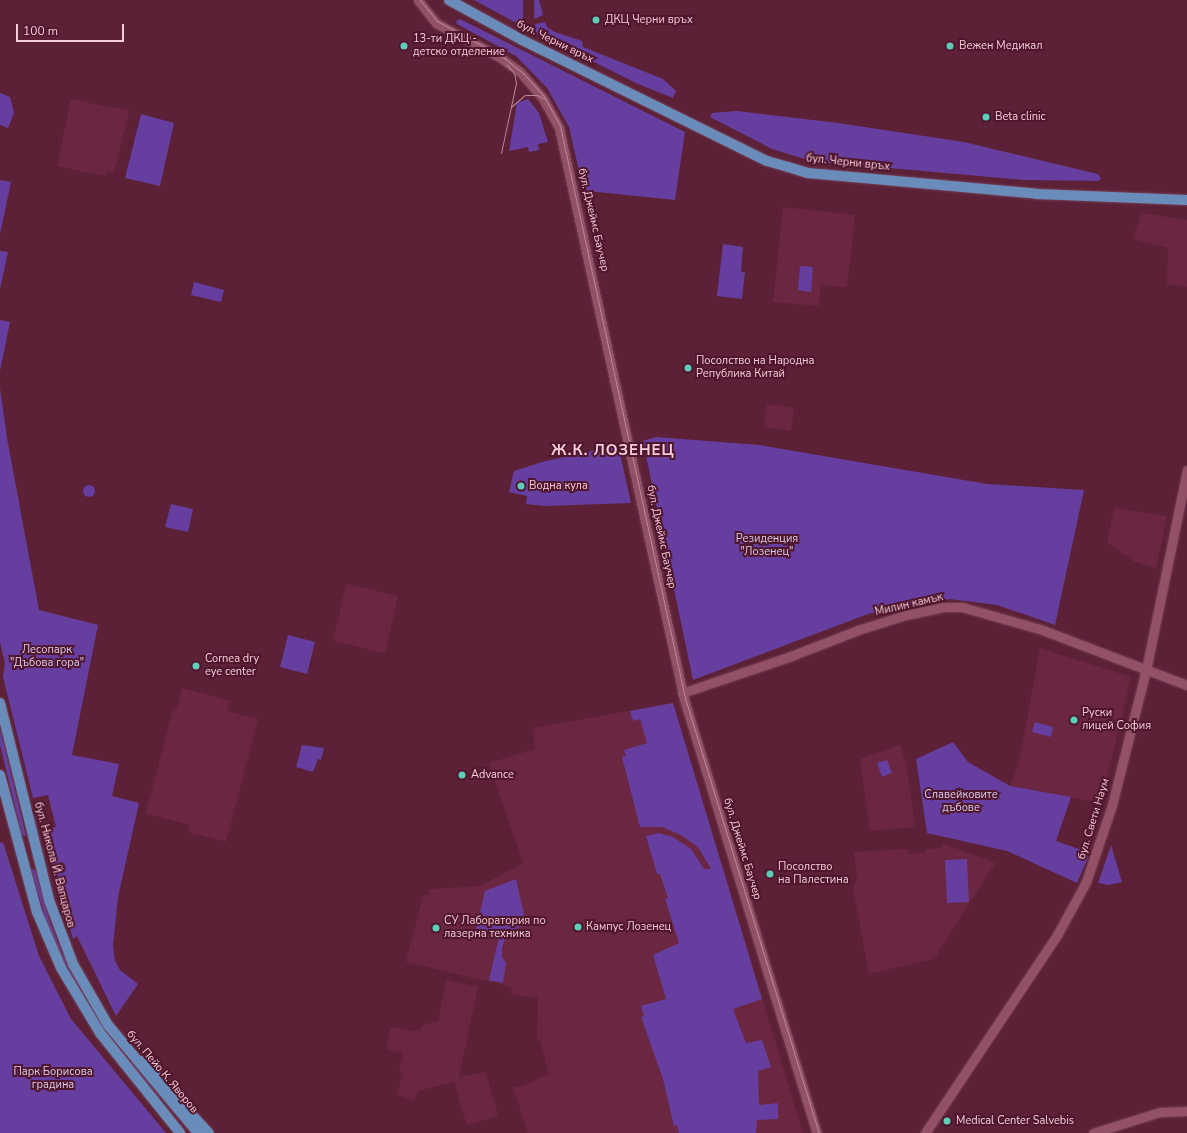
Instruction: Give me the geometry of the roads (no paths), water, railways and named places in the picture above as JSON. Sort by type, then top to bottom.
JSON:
[{"type":"main road","name":"бул. Черни връх","points":[[449,0],[522,40],[767,161],[801,171],[1037,194],[1187,200]]},
{"type":"main road","name":"бул. Никола Й. Вапцаров","points":[[0,703],[57,926],[73,964],[108,1025]]},
{"type":"main road","points":[[0,776],[29,885],[45,934],[75,994],[116,1053],[180,1133]]},
{"type":"main road","name":"бул. Пейо К. Яворов","points":[[108,1025],[198,1133]]},
{"type":"main road","points":[[121,1042],[151,1068],[209,1133]]},
{"type":"street","name":"бул. Джеймс Баучер","points":[[418,0],[427,15],[440,26],[501,58],[520,72],[542,97],[559,128],[682,693],[817,1133]]},
{"type":"street","name":"бул. Свети Наум","points":[[925,1133],[1057,935],[1086,882],[1112,805],[1146,670],[1187,470]]},
{"type":"street","name":"Милин камък","points":[[682,693],[791,656],[858,630],[943,607],[962,607],[1010,618],[1187,686]]},
{"type":"street","points":[[1093,1133],[1160,1112],[1187,1111]]},
{"type":"tram line","points":[[420,0],[437,21],[503,57],[523,73],[543,95],[560,126],[685,698],[819,1133]]},
{"type":"tram line","points":[[501,153],[516,83],[514,73],[507,65]]},
{"type":"tram line","points":[[511,107],[525,95],[537,95],[545,99]]},
{"type":"place","name":"ДКЦ Черни връх","points":[[596,20]]},
{"type":"place","name":"13-ти ДКЦ - детско отделение","points":[[404,46]]},
{"type":"place","name":"Вежен Медикал","points":[[950,46]]},
{"type":"place","name":"Beta clinic","points":[[986,117]]},
{"type":"place","name":"Посолство на Народна Република Китай","points":[[688,368]]},
{"type":"place","name":"Водна кула","points":[[521,486]]},
{"type":"place","name":"Cornea dry eye center","points":[[196,666]]},
{"type":"place","name":"Руски лицей София","points":[[1074,720]]},
{"type":"place","name":"Advance","points":[[462,775]]},
{"type":"place","name":"Посолство на Палестина","points":[[770,874]]},
{"type":"place","name":"Кампус Лозенец","points":[[578,927]]},
{"type":"place","name":"СУ Лаборатория по лазерна техника","points":[[436,928]]},
{"type":"place","name":"Medical Center Salvebis","points":[[947,1121]]},
{"type":"district","name":"Ж.К. ЛОЗЕНЕЦ","points":[[613,451]]},
{"type":"park label","name":"Резиденция \"Лозенец\"","points":[[767,546]]},
{"type":"park label","name":"Лесопарк \"Дъбова гора\"","points":[[47,657]]},
{"type":"park label","name":"Славейковите дъбове","points":[[961,802]]},
{"type":"park label","name":"Парк Борисова градина","points":[[53,1079]]}]
